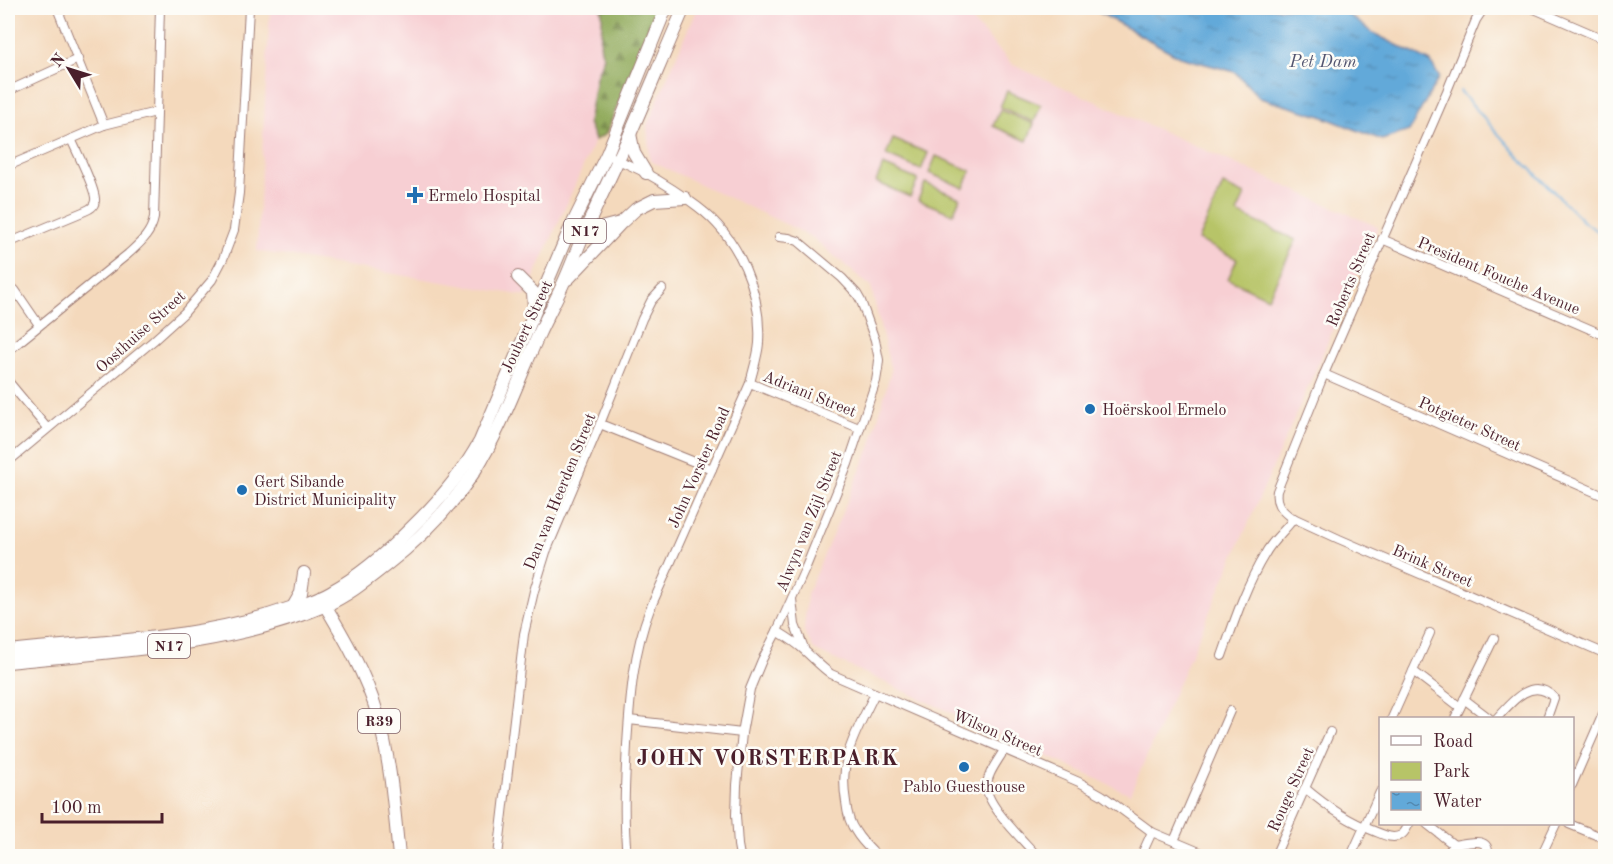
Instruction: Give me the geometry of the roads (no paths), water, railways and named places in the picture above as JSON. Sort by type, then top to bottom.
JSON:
[{"type":"main road","name":"Joubert Street","points":[[323,601],[351,591],[398,556],[442,513],[474,472],[497,430],[544,321],[564,284],[666,8]]},
{"type":"main road","name":"Joubert Street","points":[[323,601],[380,557],[428,512],[454,480],[480,441],[569,231],[612,157],[630,133],[684,8]]},
{"type":"main road","points":[[630,133],[634,153],[646,173]]},
{"type":"main road","points":[[564,284],[636,209],[647,202],[664,198],[685,198]]},
{"type":"main road","points":[[585,232],[621,223]]},
{"type":"main road","points":[[518,276],[533,292],[534,313]]},
{"type":"main road","points":[[293,607],[301,593],[304,573]]},
{"type":"main road","name":"N17","points":[[8,651],[140,639],[207,630],[323,601]]},
{"type":"main road","name":"N17","points":[[8,662],[153,648],[209,640],[271,624],[323,601]]},
{"type":"main road","name":"R39","points":[[323,601],[359,667],[378,716],[389,761],[399,856]]},
{"type":"street","points":[[57,8],[104,125]]},
{"type":"street","points":[[8,351],[128,254],[150,230],[154,218],[160,8]]},
{"type":"street","name":"Oosthuise Street","points":[[8,462],[153,341],[184,313],[212,280],[234,230],[239,193],[249,8]]},
{"type":"street","points":[[1476,21],[1477,8]]},
{"type":"street","points":[[1476,21],[1484,8]]},
{"type":"street","points":[[1532,8],[1605,40]]},
{"type":"street","name":"Roberts Street","points":[[1281,480],[1324,374],[1476,21]]},
{"type":"street","points":[[8,91],[78,59]]},
{"type":"street","points":[[8,166],[104,125],[156,112]]},
{"type":"street","points":[[8,243],[85,211],[95,203],[93,189],[71,139]]},
{"type":"street","name":"John Vorster Road","points":[[612,157],[646,173],[685,198],[711,218],[722,230],[751,280],[759,322],[759,346],[750,383],[644,626],[634,671],[629,720],[624,788],[627,856]]},
{"type":"street","name":"Alwyn van Zijl Street","points":[[740,856],[736,815],[742,733],[750,689],[848,464],[876,381],[879,360],[875,340],[861,301],[853,288],[798,241],[778,237]]},
{"type":"street","name":"President Fouche Avenue","points":[[1382,239],[1605,336]]},
{"type":"street","name":"Dan van Heerden Street","points":[[498,856],[524,634],[534,591],[546,552],[646,309],[662,289]]},
{"type":"street","points":[[15,290],[39,325]]},
{"type":"street","name":"Potgieter Street","points":[[1324,374],[1605,497]]},
{"type":"street","points":[[8,381],[47,428]]},
{"type":"street","name":"Adriani Street","points":[[750,383],[859,428]]},
{"type":"street","points":[[600,424],[712,469]]},
{"type":"street","name":"Brink Street","points":[[1281,480],[1277,491],[1277,501],[1284,512],[1294,518],[1605,654]]},
{"type":"street","points":[[1222,656],[1241,604],[1259,565],[1266,552],[1294,518]]},
{"type":"street","points":[[792,597],[795,625],[805,651]]},
{"type":"street","name":"Wilson Street","points":[[777,631],[831,674],[1062,774],[1112,802],[1152,832],[1209,856]]},
{"type":"street","points":[[1392,717],[1430,633]]},
{"type":"street","points":[[1455,717],[1494,638]]},
{"type":"street","points":[[1413,671],[1487,717]]},
{"type":"street","points":[[1498,717],[1518,695],[1539,689],[1548,692],[1554,698],[1547,717]]},
{"type":"street","points":[[876,693],[850,746],[843,771],[843,784],[850,823],[877,856]]},
{"type":"street","points":[[1574,780],[1605,707]]},
{"type":"street","points":[[1174,842],[1230,711]]},
{"type":"street","points":[[629,720],[742,733]]},
{"type":"street","name":"Rouge Street","points":[[1275,856],[1330,732]]},
{"type":"street","points":[[1004,750],[989,778],[988,794],[1000,814],[1037,856]]},
{"type":"street","points":[[1305,788],[1336,812],[1364,827],[1392,837],[1401,836],[1408,825]]},
{"type":"street","points":[[1351,856],[1379,794]]},
{"type":"street","points":[[1428,825],[1454,845]]},
{"type":"street","points":[[1541,856],[1556,825]]},
{"type":"street","points":[[1571,825],[1605,839]]},
{"type":"street","points":[[1141,856],[1152,832]]},
{"type":"street","points":[[1445,856],[1454,845],[1480,842],[1484,843],[1489,850],[1488,856]]},
{"type":"water","name":"Pet Dam","points":[[1091,8],[1340,8],[1373,33],[1431,62],[1439,77],[1409,131],[1382,140],[1321,116],[1260,98],[1235,72],[1180,57]]},
{"type":"waterway","points":[[1460,91],[1518,156],[1585,223],[1606,236]]},
{"type":"place","name":"Ermelo Hospital","points":[[415,195]]},
{"type":"place","name":"Hoërskool Ermelo","points":[[1090,409]]},
{"type":"place","name":"Gert Sibande District Municipality","points":[[242,490]]},
{"type":"place","name":"Pablo Guesthouse","points":[[964,767]]},
{"type":"district","name":"JOHN VORSTERPARK","points":[[768,757]]}]
